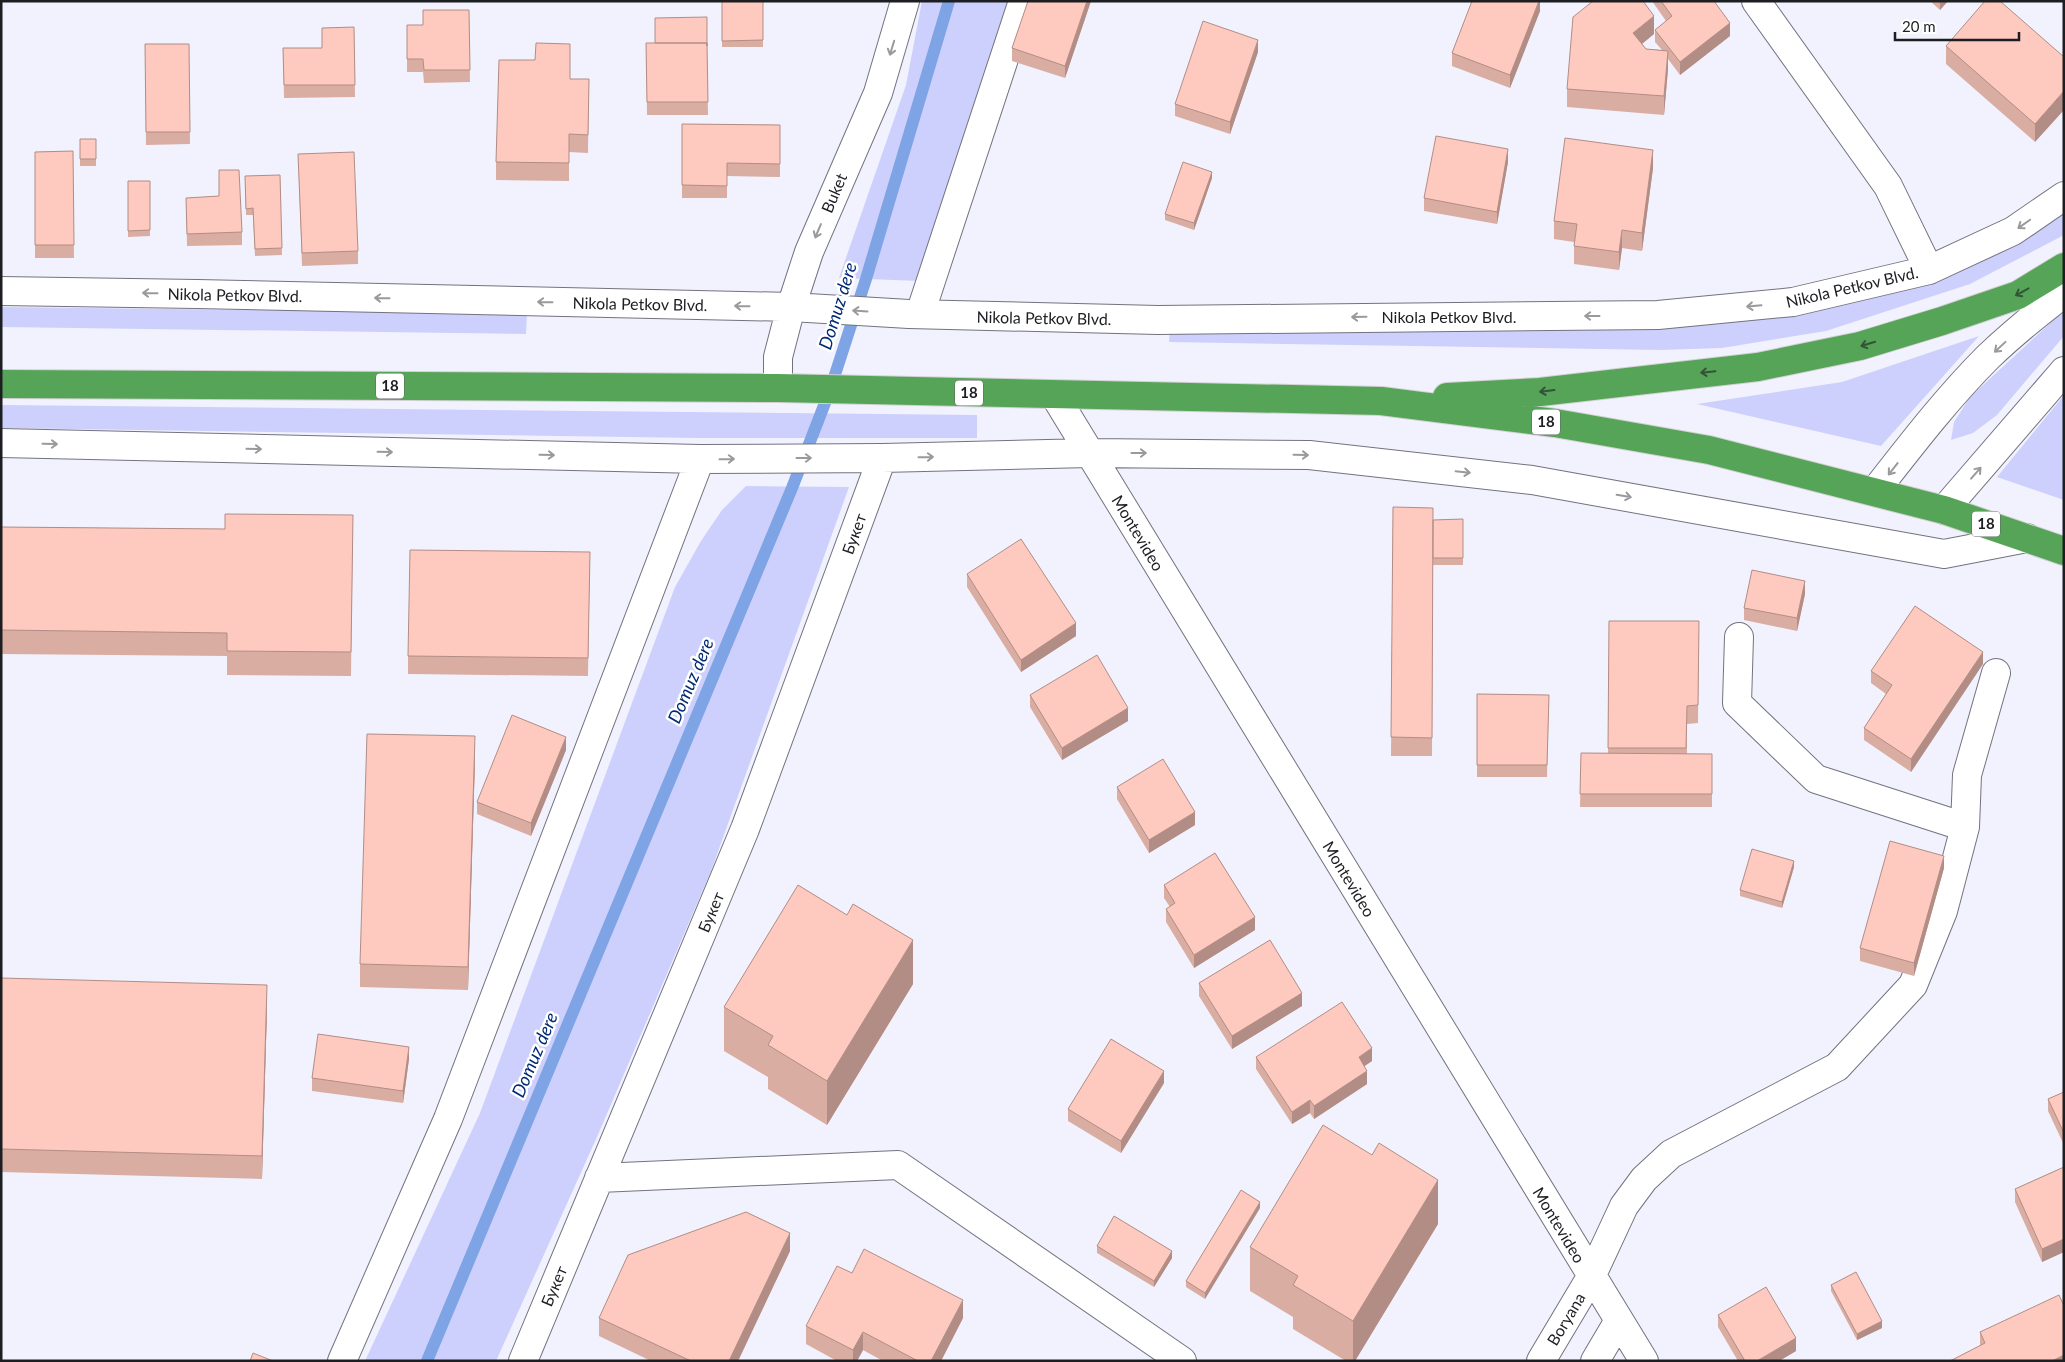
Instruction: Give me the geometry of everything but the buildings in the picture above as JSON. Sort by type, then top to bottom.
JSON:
[{"type":"highway","points":[[1381,401],[1540,392],[1758,367],[1860,346],[1942,321],[2018,295],[2064,267]]},
{"type":"highway","name":"18","points":[[1,384],[778,388],[1055,396],[1381,401],[1555,423],[1709,450],[1944,510],[2064,551]]},
{"type":"street","name":"Buket","points":[[778,388],[778,358],[798,308],[809,252],[878,92],[905,1]]},
{"type":"street","points":[[914,314],[1024,1]]},
{"type":"street","points":[[1756,1],[1888,186],[1928,270]]},
{"type":"street","name":"Nikola Petkov Blvd.","points":[[1,292],[216,294],[798,308],[914,314],[1158,320],[1658,315],[1794,302],[1928,270],[2013,231],[2064,196]]},
{"type":"street","points":[[1875,491],[1916,438],[1988,358],[2023,325],[2064,293]]},
{"type":"street","points":[[1944,510],[2064,371]]},
{"type":"street","name":"Montevideo","points":[[1055,396],[1618,1322],[1644,1361]]},
{"type":"street","points":[[1,443],[700,459],[871,458],[1090,453],[1309,454],[1532,480],[1944,554],[2027,538]]},
{"type":"street","name":"Букет","points":[[523,1361],[745,829],[871,458]]},
{"type":"street","points":[[342,1361],[448,1119],[700,459]]},
{"type":"street","points":[[1739,637],[1737,703],[1816,779],[1965,827]]},
{"type":"street","name":"Boryana","points":[[1541,1361],[1591,1277],[1624,1206],[1644,1178],[1672,1154],[1837,1066],[1914,985],[1943,911],[1965,827],[1967,775],[1996,673]]},
{"type":"street","points":[[599,1178],[898,1165],[1182,1361]]},
{"type":"street","points":[[1595,1361],[1618,1322]]},
{"type":"shaded area","points":[[922,1],[1008,1],[920,281],[839,278],[906,85]]},
{"type":"shaded area","points":[[2064,205],[2064,235],[1970,284],[1826,331],[1722,348],[1660,350],[1169,342],[1170,326],[1731,322],[1855,299]]},
{"type":"shaded area","points":[[1,307],[527,313],[526,334],[1,327]]},
{"type":"shaded area","points":[[2060,314],[2064,314],[2064,336],[1997,415],[1973,433],[1951,440],[1954,422],[1970,397]]},
{"type":"shaded area","points":[[1979,336],[1881,446],[1697,404],[1842,382]]},
{"type":"shaded area","points":[[2064,395],[2064,500],[1997,477]]},
{"type":"shaded area","points":[[1,405],[977,415],[977,438],[698,438],[1,428]]},
{"type":"shaded area","points":[[746,486],[849,487],[711,871],[597,1137],[496,1361],[365,1361],[480,1113],[675,587],[701,541],[722,510]]},
{"type":"waterway","name":"Domuz dere","points":[[427,1361],[792,488],[830,390],[866,279],[949,1]]}]
